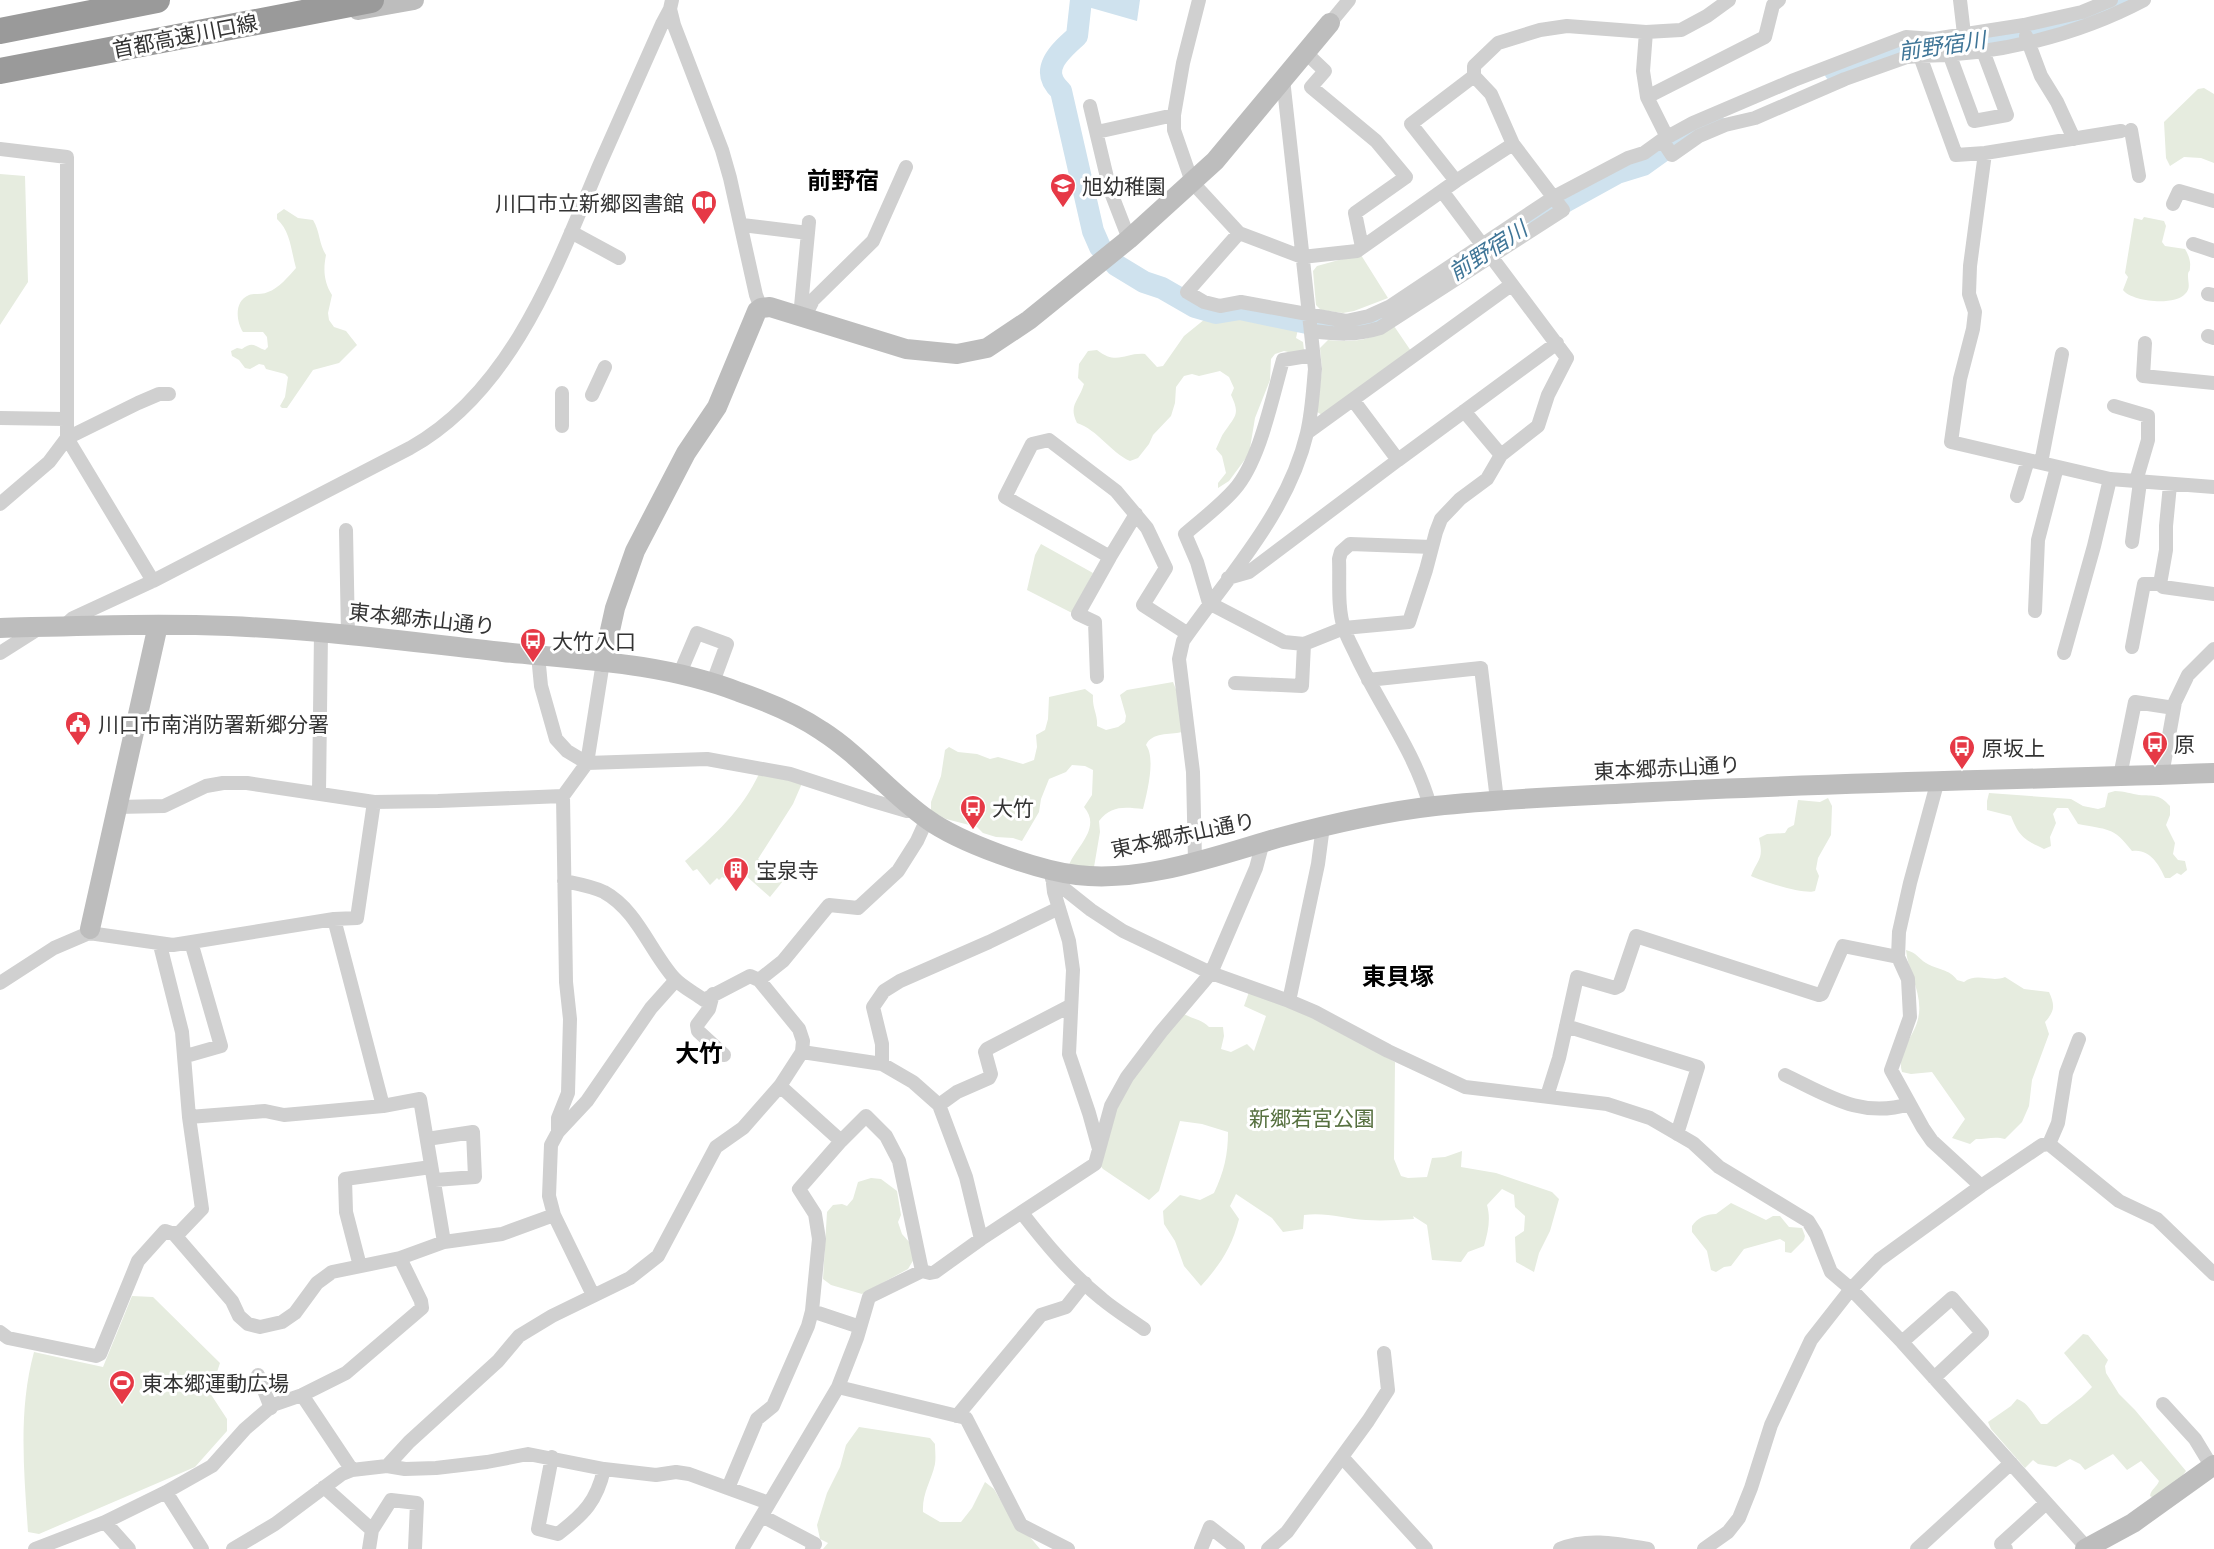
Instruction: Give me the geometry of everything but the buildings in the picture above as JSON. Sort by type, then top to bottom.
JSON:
[{"type":"highway","name":"首都高速川口線","points":[[0,28],[157,0]]},
{"type":"highway","points":[[333,7],[358,0]]},
{"type":"highway","name":"首都高速川口線","points":[[0,71],[371,0]]},
{"type":"street","points":[[0,28],[84,5],[133,0]]},
{"type":"street","points":[[0,76],[414,0]]},
{"type":"street","points":[[1199,0],[1183,63],[1174,115],[1174,130],[1192,182],[1239,232],[1302,257],[1357,250],[1514,144]]},
{"type":"street","points":[[558,1132],[558,1118],[568,1093],[570,1019],[566,982],[563,796],[587,764],[603,662],[615,608],[634,551],[686,453],[717,407],[753,316],[761,308],[770,307],[906,349],[939,354],[973,352],[987,348],[1007,336],[1129,239],[1215,161],[1349,0]]},
{"type":"street","points":[[1311,332],[1345,335],[1380,328],[1563,210],[1514,144],[1491,94],[1474,76],[1474,66],[1498,43],[1540,30],[1567,26],[1646,32],[1681,30],[1707,16],[1729,0]]},
{"type":"street","points":[[1647,97],[1765,38],[1773,5],[1779,0]]},
{"type":"street","points":[[1960,0],[1964,34]]},
{"type":"street","points":[[1239,232],[1187,292],[1204,302],[1220,306],[1241,302],[1346,321],[1369,316],[1389,307],[1554,197],[1628,158],[1644,153],[1664,138],[1693,123],[1839,62],[1906,37],[1934,39],[2024,25],[2082,12],[2110,0]]},
{"type":"street","points":[[1646,32],[1643,71],[1647,97],[1672,154],[1700,136],[1725,125],[1755,118],[1845,79],[1907,57],[1950,56],[2028,43],[2104,19],[2144,0]]},
{"type":"street","points":[[671,5],[674,25],[722,150],[761,308]]},
{"type":"street","points":[[63,627],[73,618],[153,581],[430,436],[466,404],[501,364],[535,307],[571,232],[671,5]]},
{"type":"street","points":[[2024,25],[2028,43],[2041,76],[2057,102],[2074,139]]},
{"type":"street","points":[[1950,56],[1974,121],[2007,115],[1983,51]]},
{"type":"street","points":[[1305,52],[1325,70],[1311,87],[1376,141],[1406,177],[1355,213],[1362,247]]},
{"type":"street","points":[[1920,56],[1952,150],[1956,155],[1985,153],[2126,131],[2139,176]]},
{"type":"street","points":[[1839,62],[1845,79]]},
{"type":"street","points":[[1456,181],[1411,124],[1474,76]]},
{"type":"street","points":[[1195,861],[1193,772],[1179,659],[1183,641],[1261,535],[1281,500],[1300,458],[1308,432],[1313,390],[1311,332],[1283,80]]},
{"type":"street","points":[[1090,106],[1110,190],[1129,239]]},
{"type":"street","points":[[1097,132],[1174,115]]},
{"type":"street","points":[[0,149],[67,157],[65,419],[67,438],[153,581]]},
{"type":"street","points":[[1985,153],[1970,266],[1969,294],[1975,312],[1960,379],[1951,442],[2110,479],[2214,487]]},
{"type":"street","points":[[802,317],[813,300],[873,241],[906,167]]},
{"type":"street","points":[[1313,355],[1283,360],[1265,424],[1251,461],[1235,489],[1185,534],[1197,562],[1209,603],[1284,642],[1304,644],[1344,628],[1410,622],[1441,519],[1460,499],[1487,479],[1501,455],[1538,426],[1548,395],[1567,358],[1442,191]]},
{"type":"street","points":[[2173,204],[2179,191],[2214,201]]},
{"type":"street","points":[[741,225],[808,227],[802,317]]},
{"type":"street","points":[[571,232],[619,258]]},
{"type":"street","points":[[2193,244],[2214,251]]},
{"type":"street","points":[[1308,432],[1511,285]]},
{"type":"street","points":[[1228,578],[1249,572],[1557,343]]},
{"type":"street","points":[[2145,344],[2143,376],[2214,383]]},
{"type":"street","points":[[2017,496],[2035,462],[2062,354]]},
{"type":"street","points":[[592,395],[605,367]]},
{"type":"street","points":[[562,393],[562,426]]},
{"type":"street","points":[[0,504],[49,462],[67,438],[138,403],[159,394],[169,394]]},
{"type":"street","points":[[1353,400],[1398,460]]},
{"type":"street","points":[[2114,406],[2148,417],[2148,440],[2138,482],[2132,542]]},
{"type":"street","points":[[1464,411],[1501,455]]},
{"type":"street","points":[[0,418],[65,419]]},
{"type":"street","points":[[1110,557],[1005,497],[1032,444],[1048,440],[1116,491],[1136,514],[1147,528],[1166,568],[1143,605],[1188,634]]},
{"type":"street","points":[[2035,612],[2038,540],[2057,467]]},
{"type":"street","points":[[2064,653],[2110,479]]},
{"type":"street","points":[[2160,584],[2166,550],[2170,485]]},
{"type":"street","points":[[1097,677],[1095,622],[1078,614],[1136,514]]},
{"type":"street","points":[[346,530],[348,635]]},
{"type":"street","points":[[1430,806],[1418,771],[1368,680],[1344,628],[1339,559],[1341,552],[1350,544],[1432,547]]},
{"type":"street","points":[[2132,647],[2144,584],[2160,584],[2214,594]]},
{"type":"street","points":[[89,931],[158,625]]},
{"type":"street","name":"東本郷赤山通り","points":[[0,628],[232,626],[321,632],[603,662],[680,673],[713,682],[770,704],[821,730],[922,814],[954,834],[1052,874],[1115,876],[1195,861],[1362,817],[1430,806],[1497,800],[1938,780],[2214,773]]},
{"type":"street","points":[[0,653],[41,627]]},
{"type":"street","points":[[320,794],[321,632]]},
{"type":"street","points":[[680,673],[697,633],[728,645],[713,682]]},
{"type":"street","points":[[1235,683],[1302,686],[1304,644]]},
{"type":"street","points":[[2163,775],[2174,708],[2188,675],[2214,649]]},
{"type":"street","points":[[538,656],[541,686],[556,739],[567,751],[587,764],[707,759],[790,774],[922,814],[917,841],[898,871],[858,908],[829,905],[783,961],[759,980]]},
{"type":"street","points":[[1368,680],[1481,668],[1497,800]]},
{"type":"street","points":[[2120,776],[2135,702],[2174,708]]},
{"type":"street","points":[[1938,780],[1899,932],[1898,957],[1908,979],[1910,1017],[1891,1070],[1932,1141],[1980,1186]]},
{"type":"street","points":[[117,807],[164,806],[206,786],[223,783],[247,783],[374,802],[563,796]]},
{"type":"street","points":[[0,983],[54,948],[89,931],[160,945],[173,945],[334,919],[357,918],[374,802]]},
{"type":"street","points":[[1289,1000],[1318,864],[1323,826]]},
{"type":"street","points":[[742,1549],[838,1387],[857,1338],[869,1297],[922,1270],[935,1272],[1095,1164],[1111,1106],[1127,1077],[1161,1032],[1211,973],[1256,868],[1263,842]]},
{"type":"street","points":[[1052,874],[1069,941],[1073,970],[1069,1054],[1099,1150]]},
{"type":"street","points":[[1052,874],[1091,910],[1124,932],[1211,973],[1289,1000],[1465,1087],[1547,1096],[1616,1107],[1650,1118],[1693,1143],[1719,1167],[1808,1221],[1816,1234],[1831,1272],[1851,1289],[1902,1342],[2086,1549],[2133,1523],[2213,1466],[2195,1439],[2163,1404]]},
{"type":"street","points":[[387,1466],[498,1361],[519,1336],[593,1295],[630,1278],[658,1256],[716,1147],[743,1128],[780,1086],[802,1052],[803,1041],[799,1029],[759,980],[750,976],[704,1000],[676,980],[625,908],[605,893],[589,886],[564,881]]},
{"type":"street","points":[[882,1064],[882,1044],[873,1007],[884,991],[900,981],[1059,908]]},
{"type":"street","points":[[334,919],[383,1106]]},
{"type":"street","points":[[1547,1096],[1577,977],[1615,988],[1619,986],[1636,936],[1819,995],[1822,993],[1843,946],[1898,957]]},
{"type":"street","points":[[186,1056],[221,1046],[191,942]]},
{"type":"street","points":[[160,945],[186,1056],[189,1117],[202,1209],[180,1232],[174,1234]]},
{"type":"street","points":[[593,1295],[554,1215],[549,1196],[550,1144],[586,1101],[651,1008],[676,980]]},
{"type":"street","points":[[713,994],[709,1009],[698,1025],[698,1031],[724,1054]]},
{"type":"street","points":[[939,1105],[957,1092],[989,1078],[991,1074],[985,1052],[987,1049],[1070,1006]]},
{"type":"street","points":[[1566,1026],[1698,1067],[1677,1134]]},
{"type":"street","points":[[2049,1144],[2058,1123],[2066,1073],[2079,1039]]},
{"type":"street","points":[[802,1052],[882,1064],[913,1082],[939,1105],[966,1177],[981,1239]]},
{"type":"street","points":[[1785,1075],[1857,1108],[1898,1107],[1910,1104]]},
{"type":"street","points":[[780,1086],[841,1141]]},
{"type":"street","points":[[189,1117],[265,1111],[284,1115],[383,1106],[420,1099],[444,1242]]},
{"type":"street","points":[[728,1488],[757,1419],[772,1406],[808,1326],[812,1311],[819,1239],[815,1214],[799,1189],[866,1116],[886,1136],[899,1161],[922,1270]]},
{"type":"street","points":[[360,1266],[346,1212],[345,1179],[433,1174],[475,1177],[473,1132],[426,1139]]},
{"type":"street","points":[[1704,1549],[1728,1532],[1739,1518],[1771,1425],[1811,1340],[1851,1289],[1879,1260],[1980,1186],[2042,1145],[2049,1144],[2119,1201],[2157,1219],[2214,1274]]},
{"type":"street","points":[[1022,1213],[1045,1243],[1084,1283],[1101,1299],[1144,1329]]},
{"type":"street","points":[[0,1332],[8,1338],[96,1356],[100,1354],[138,1261],[165,1231],[174,1234],[232,1301],[239,1316],[248,1324],[260,1327],[282,1323],[295,1312],[317,1283],[332,1272],[400,1258],[444,1242],[502,1234],[554,1215]]},
{"type":"street","points":[[35,1549],[105,1522],[212,1466],[245,1429],[271,1408],[346,1373],[422,1308],[421,1301],[400,1258]]},
{"type":"street","points":[[957,1416],[1041,1315],[1066,1307],[1084,1283]]},
{"type":"street","points":[[1902,1342],[1952,1298],[1982,1333],[1935,1378]]},
{"type":"street","points":[[812,1311],[860,1327]]},
{"type":"street","points":[[1268,1549],[1287,1532],[1388,1390],[1384,1353]]},
{"type":"street","points":[[258,1375],[271,1408]]},
{"type":"street","points":[[838,1387],[966,1418],[1021,1525],[1068,1549]]},
{"type":"street","points":[[302,1395],[352,1470]]},
{"type":"street","points":[[233,1549],[275,1524],[324,1487],[352,1470],[387,1466],[405,1469],[436,1468],[528,1454],[604,1469],[656,1475],[676,1472],[689,1474],[728,1488],[765,1510],[815,1544],[812,1549]]},
{"type":"street","points":[[552,1457],[538,1529],[558,1534],[576,1520],[595,1497],[600,1489],[604,1469]]},
{"type":"street","points":[[1342,1457],[1426,1549]]},
{"type":"street","points":[[1917,1549],[2011,1463]]},
{"type":"street","points":[[324,1487],[372,1530]]},
{"type":"street","points":[[166,1492],[202,1549]]},
{"type":"street","points":[[369,1549],[372,1530],[391,1500],[417,1503],[415,1549]]},
{"type":"street","points":[[2006,1549],[2001,1544],[2045,1504]]},
{"type":"street","points":[[105,1522],[129,1549]]},
{"type":"street","points":[[1201,1549],[1210,1527],[1238,1549]]},
{"type":"street","points":[[1560,1549],[1582,1542],[1596,1546],[1648,1549]]},
{"type":"green space","points":[[2204,88],[2214,94],[2214,163],[2201,158],[2184,157],[2170,166],[2166,158],[2164,122],[2198,89]]},
{"type":"green space","points":[[0,174],[25,176],[28,282],[0,325]]},
{"type":"green space","points":[[284,209],[298,218],[313,220],[326,255],[325,276],[332,295],[328,313],[329,320],[334,327],[346,331],[357,345],[339,363],[313,370],[287,408],[280,406],[285,397],[288,377],[266,369],[264,365],[245,368],[239,360],[232,356],[231,351],[251,345],[265,350],[268,347],[267,337],[263,332],[243,332],[238,312],[244,298],[251,294],[272,290],[296,268],[288,236],[277,219],[277,214]]},
{"type":"green space","points":[[2144,217],[2164,221],[2166,226],[2162,242],[2165,246],[2185,249],[2187,253],[2190,260],[2189,288],[2180,298],[2163,301],[2144,300],[2123,290],[2128,277],[2125,273],[2134,218],[2142,220]]},
{"type":"green space","points":[[1361,255],[1388,298],[1343,313],[1321,310],[1316,305],[1313,271],[1317,266]]},
{"type":"green space","points":[[1242,314],[1299,325],[1296,338],[1303,342],[1304,350],[1292,353],[1284,351],[1275,354],[1271,359],[1270,380],[1255,418],[1249,454],[1229,481],[1218,488],[1218,483],[1226,473],[1222,456],[1216,449],[1236,414],[1231,395],[1234,388],[1229,377],[1220,371],[1199,376],[1192,374],[1184,376],[1176,387],[1171,416],[1153,435],[1138,458],[1130,461],[1077,423],[1074,407],[1084,384],[1078,378],[1079,364],[1088,351],[1097,350],[1104,355],[1116,358],[1145,354],[1157,367],[1163,366],[1184,336],[1205,319],[1215,320]]},
{"type":"green space","points":[[1394,326],[1411,351],[1324,416],[1317,412],[1322,369],[1320,348],[1328,340],[1362,339],[1378,335]]},
{"type":"green space","points":[[1041,544],[1093,573],[1072,613],[1027,590],[1035,555]]},
{"type":"green space","points":[[1173,682],[1177,692],[1182,732],[1157,736],[1146,745],[1149,751],[1150,767],[1143,809],[1113,810],[1099,821],[1100,832],[1094,867],[1069,865],[1089,830],[1089,815],[1084,807],[1092,795],[1093,770],[1085,766],[1072,765],[1066,772],[1049,779],[1041,799],[1039,812],[1022,841],[983,833],[977,827],[946,819],[931,811],[931,802],[941,776],[945,750],[949,747],[958,752],[977,754],[990,759],[998,757],[1023,764],[1034,760],[1037,747],[1036,735],[1045,730],[1048,719],[1049,697],[1085,689],[1093,695],[1097,726],[1106,730],[1118,727],[1125,722],[1126,716],[1120,695],[1127,690]]},
{"type":"green space","points":[[759,774],[803,781],[793,804],[758,859],[783,881],[770,897],[736,867],[724,878],[719,880],[717,878],[710,885],[697,869],[693,871],[685,861],[717,832],[736,810]]},
{"type":"green space","points":[[2115,791],[2156,796],[2170,806],[2170,815],[2166,825],[2175,843],[2173,854],[2178,860],[2185,861],[2187,870],[2181,875],[2177,873],[2170,878],[2165,878],[2153,858],[2143,852],[2132,851],[2120,837],[2109,830],[2078,824],[2068,808],[2057,808],[2053,814],[2056,823],[2050,837],[2051,846],[2044,849],[2023,837],[2011,816],[1987,810],[1989,793],[2071,799],[2083,806],[2098,809],[2105,807],[2108,793]]},
{"type":"green space","points":[[1828,798],[1832,806],[1831,835],[1818,858],[1816,869],[1819,876],[1815,891],[1793,889],[1751,876],[1761,855],[1759,838],[1767,834],[1785,833],[1794,825],[1798,800],[1820,802]]},
{"type":"green space","points":[[1906,950],[1930,965],[1951,974],[1957,980],[1964,982],[1974,978],[2000,979],[2005,977],[2024,989],[2049,992],[2053,1004],[2051,1014],[2045,1022],[2049,1034],[2032,1080],[2029,1106],[2022,1122],[2005,1139],[1976,1139],[1970,1144],[1952,1138],[1965,1119],[1932,1072],[1911,1074],[1902,1072],[1901,1058],[1916,1026],[1919,1010],[1919,1001]]},
{"type":"green space","name":"新郷若宮公園","points":[[1249,992],[1302,1012],[1395,1062],[1394,1159],[1401,1176],[1427,1177],[1432,1158],[1445,1157],[1462,1151],[1461,1167],[1496,1173],[1552,1192],[1559,1199],[1550,1231],[1539,1253],[1534,1272],[1516,1262],[1515,1237],[1524,1231],[1525,1216],[1515,1207],[1514,1195],[1502,1189],[1487,1205],[1489,1215],[1484,1246],[1468,1252],[1461,1262],[1432,1260],[1427,1225],[1413,1216],[1414,1219],[1378,1220],[1320,1214],[1304,1215],[1303,1229],[1283,1232],[1272,1218],[1236,1194],[1230,1206],[1239,1219],[1233,1238],[1220,1263],[1201,1286],[1184,1266],[1175,1241],[1164,1224],[1163,1211],[1180,1195],[1200,1200],[1214,1193],[1225,1163],[1228,1132],[1202,1124],[1180,1121],[1159,1191],[1149,1200],[1103,1169],[1097,1162],[1124,1086],[1182,1013],[1209,1027],[1223,1027],[1224,1036],[1221,1049],[1231,1052],[1247,1044],[1254,1051],[1266,1016],[1244,1006]]},
{"type":"green space","points":[[871,1178],[881,1179],[897,1191],[901,1215],[898,1222],[902,1234],[911,1244],[914,1259],[908,1269],[862,1294],[831,1285],[823,1279],[827,1212],[833,1205],[847,1206],[853,1199],[858,1182]]},
{"type":"green space","points":[[1731,1203],[1766,1220],[1773,1216],[1780,1216],[1789,1227],[1802,1228],[1804,1240],[1791,1253],[1785,1252],[1785,1242],[1780,1239],[1744,1249],[1731,1266],[1716,1272],[1711,1270],[1707,1251],[1692,1232],[1692,1226],[1699,1219],[1716,1214]]},
{"type":"green space","name":"東本郷運動広場","points":[[132,1296],[153,1297],[220,1363],[210,1393],[227,1419],[227,1431],[195,1467],[39,1534],[28,1532],[24,1419],[34,1352],[103,1367]]},
{"type":"green space","points":[[2083,1334],[2088,1335],[2108,1360],[2105,1366],[2106,1373],[2119,1394],[2186,1471],[2179,1480],[2154,1498],[2150,1496],[2159,1481],[2141,1461],[2127,1470],[2113,1454],[2085,1470],[2080,1464],[2070,1459],[2056,1467],[2038,1464],[2033,1460],[2025,1468],[1991,1429],[1988,1422],[2017,1399],[2028,1406],[2041,1424],[2047,1424],[2092,1387],[2064,1353]]},
{"type":"green space","points":[[859,1427],[930,1438],[935,1444],[935,1464],[925,1493],[923,1512],[940,1522],[961,1522],[972,1508],[985,1482],[994,1489],[1004,1506],[1040,1549],[823,1549],[828,1543],[820,1539],[817,1525],[827,1493],[840,1467],[846,1445]]},
{"type":"water","points":[[1089,0],[1140,0],[1137,21],[1088,7]]},
{"type":"waterway","name":"前野宿川","points":[[1081,0],[1077,36],[1058,54],[1051,68],[1051,76],[1061,91],[1093,231],[1100,247],[1116,265],[1144,282],[1162,288],[1195,307],[1216,313],[1240,309],[1331,328],[1342,328],[1371,322],[1407,303]]},
{"type":"waterway","name":"前野宿川","points":[[1835,71],[1907,46],[1942,46],[2021,35],[2093,16],[2126,0]]},
{"type":"waterway","name":"前野宿川","points":[[1538,218],[1617,173],[1643,165],[1696,127],[1713,121]]},
{"type":"place","name":"旭幼稚園","points":[[1063,209]]},
{"type":"place","name":"川口市立新郷図書館","points":[[704,226]]},
{"type":"place","name":"大竹入口","points":[[533,664]]},
{"type":"place","name":"川口市南消防署新郷分署","points":[[78,747]]},
{"type":"place","name":"原","points":[[2155,767]]},
{"type":"place","name":"原坂上","points":[[1962,771]]},
{"type":"place","name":"大竹","points":[[973,831]]},
{"type":"place","name":"宝泉寺","points":[[736,893]]},
{"type":"place","name":"東本郷運動広場","points":[[122,1406]]},
{"type":"district","name":"前野宿","points":[[843,181]]},
{"type":"district","name":"東貝塚","points":[[1398,977]]},
{"type":"district","name":"大竹","points":[[699,1054]]}]
